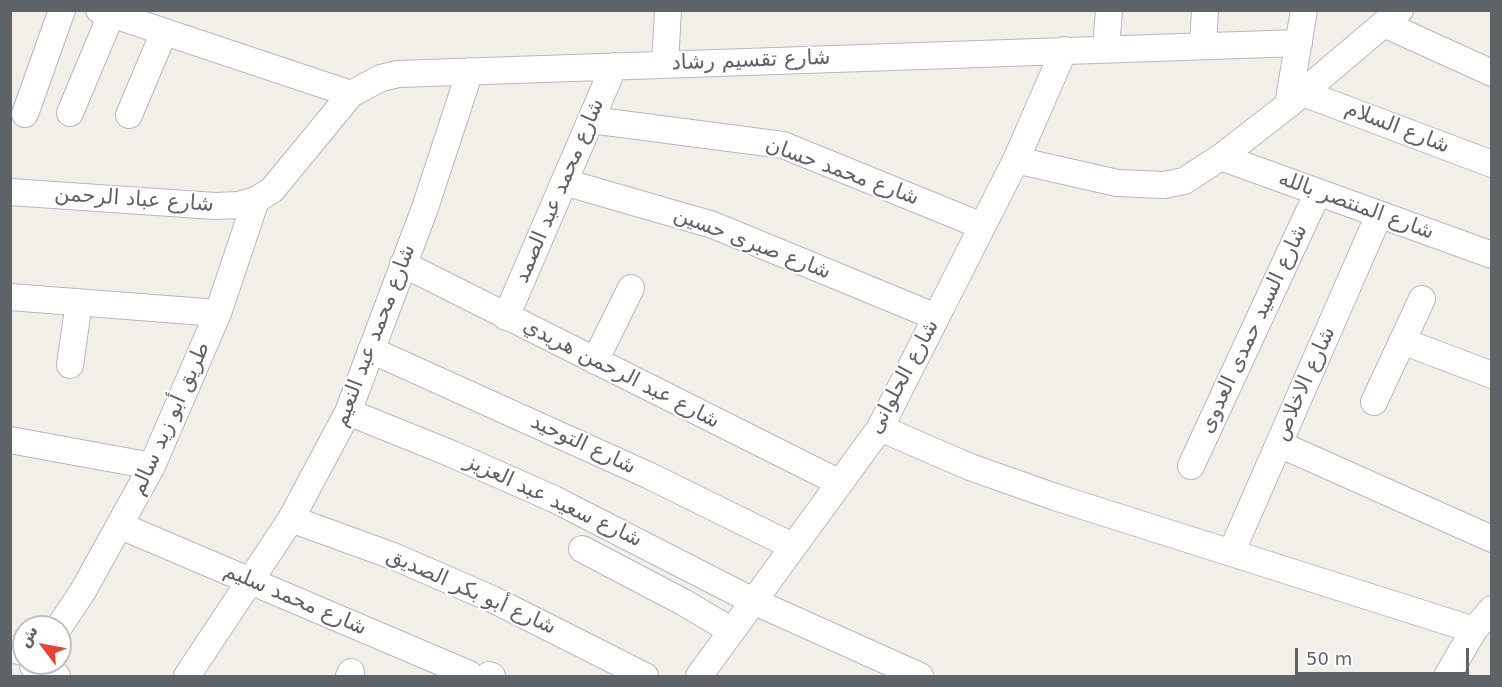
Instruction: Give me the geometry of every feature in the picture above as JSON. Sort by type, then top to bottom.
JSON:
[{"type":"street","points":[[25,114],[62,10]]},
{"type":"street","points":[[665,64],[668,10]]},
{"type":"street","points":[[1106,49],[1109,10]]},
{"type":"street","points":[[1203,46],[1205,10]]},
{"type":"street","points":[[1295,99],[1304,10]]},
{"type":"street","points":[[70,113],[105,13],[351,94]]},
{"type":"street","points":[[1016,160],[1117,183],[1143,186],[1184,180],[1221,157],[1295,99],[1392,17],[1491,73]]},
{"type":"street","points":[[129,115],[164,32]]},
{"type":"street","name":"شارع تقسيم رشاد","points":[[256,200],[272,190],[285,177],[329,118],[351,94],[381,78],[398,74],[1064,50],[1299,44]]},
{"type":"street","name":"شارع الحلوانى","points":[[699,676],[880,428],[1016,160],[1064,50]]},
{"type":"street","name":"شارع محمد عبد الصمد","points":[[506,317],[614,66]]},
{"type":"street","name":"شارع محمد عبد النعيم","points":[[187,676],[291,519],[348,412],[452,134],[470,71]]},
{"type":"street","name":"شارع السلام","points":[[1295,99],[1491,164]]},
{"type":"street","name":"شارع محمد حسان","points":[[591,120],[783,146],[982,226]]},
{"type":"street","name":"شارع المنتصر بالله","points":[[1221,157],[1491,255]]},
{"type":"street","name":"شارع صبرى حسين","points":[[564,182],[713,225],[936,317]]},
{"type":"street","name":"شارع عباد الرحمن","points":[[10,192],[215,206],[240,205],[256,200]]},
{"type":"street","name":"شارع السيد حمدى العدوى","points":[[1191,466],[1318,192]]},
{"type":"street","name":"طريق أبو زيد سالم","points":[[66,615],[121,526],[152,466],[218,314],[256,200]]},
{"type":"street","name":"شارع الاخلاص","points":[[1231,553],[1379,215]]},
{"type":"street","name":"شارع عبد الرحمن هريدي","points":[[403,264],[840,483]]},
{"type":"street","points":[[595,361],[631,288]]},
{"type":"street","points":[[10,297],[218,314]]},
{"type":"street","points":[[1374,402],[1422,299]]},
{"type":"street","points":[[70,364],[79,303]]},
{"type":"street","points":[[1402,341],[1491,375]]},
{"type":"street","name":"شارع التوحيد","points":[[371,350],[650,476],[792,546]]},
{"type":"street","name":"شارع سعيد عبد العزيز","points":[[348,412],[554,499],[753,601],[920,676]]},
{"type":"street","points":[[880,428],[981,471],[1474,630]]},
{"type":"street","points":[[10,440],[152,466]]},
{"type":"street","points":[[1279,444],[1491,539]]},
{"type":"street","name":"شارع أبو بكر الصديق","points":[[291,519],[393,556],[492,599],[645,676]]},
{"type":"street","name":"شارع محمد سليم","points":[[121,526],[483,675]]},
{"type":"street","points":[[582,549],[683,602],[732,631]]},
{"type":"street","points":[[1446,676],[1474,630],[1491,609]]}]
